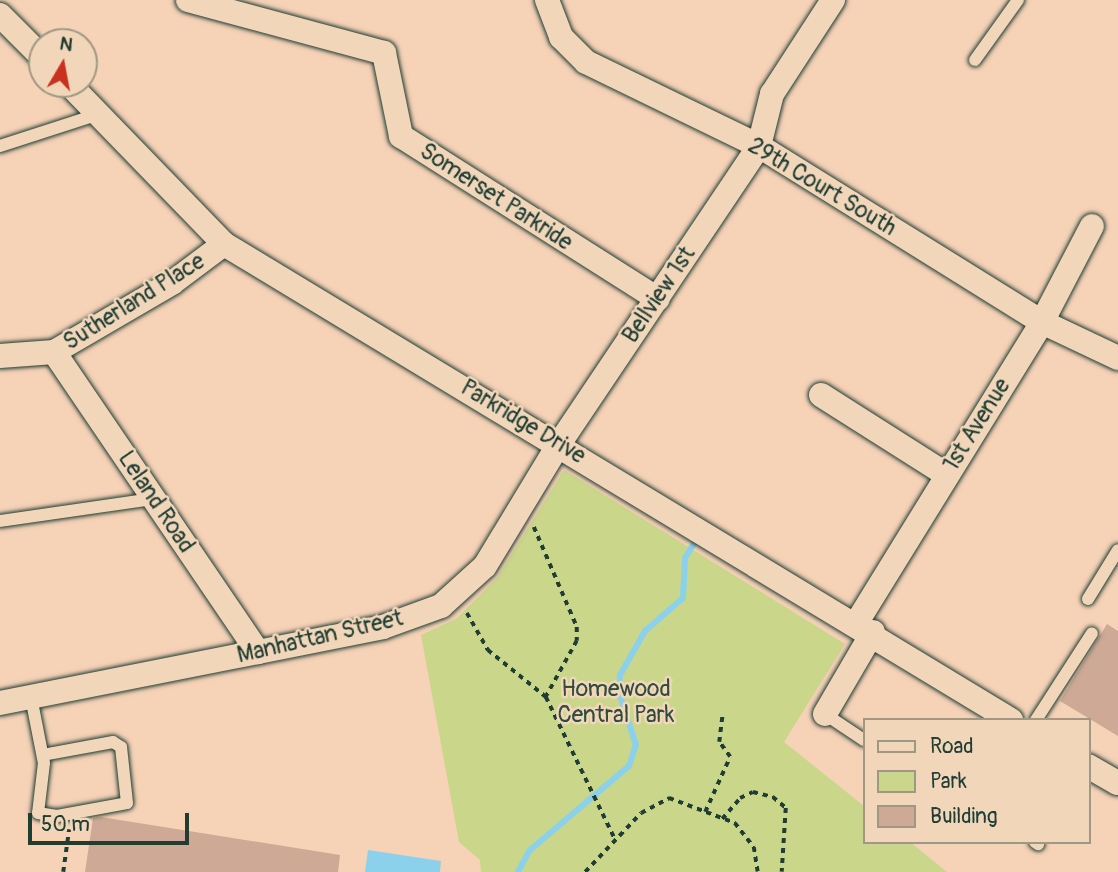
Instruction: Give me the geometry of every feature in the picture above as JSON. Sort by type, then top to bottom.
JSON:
[{"type":"street","name":"Somerset Parkride","points":[[188,0],[384,53],[401,136],[658,299]]},
{"type":"street","name":"29th Court South","points":[[547,0],[561,37],[586,62],[759,146],[1042,322],[1118,358]]},
{"type":"street","points":[[759,146],[772,94],[833,0]]},
{"type":"street","points":[[0,15],[28,43]]},
{"type":"street","name":"Parkridge Drive","points":[[83,98],[224,244],[865,627],[1008,718]]},
{"type":"street","name":"Bellview 1st","points":[[559,444],[759,146]]},
{"type":"street","name":"1st Avenue","points":[[825,715],[865,627],[947,475],[1042,322],[1092,226]]},
{"type":"street","name":"Sutherland Place","points":[[0,356],[54,352],[172,283],[224,244]]},
{"type":"street","name":"Leland Road","points":[[54,352],[258,652]]},
{"type":"street","points":[[821,395],[947,475]]},
{"type":"street","name":"Manhattan Street","points":[[0,703],[383,627],[441,606],[485,566],[559,444]]},
{"type":"street","points":[[1090,767],[1118,783]]},
{"type":"lane","points":[[975,60],[1018,0]]},
{"type":"lane","points":[[0,146],[99,114]]},
{"type":"lane","points":[[0,521],[153,499]]},
{"type":"lane","points":[[1088,598],[1118,550]]},
{"type":"lane","points":[[1037,718],[1092,633]]},
{"type":"lane","points":[[31,697],[43,755],[38,813],[72,813],[127,803],[121,747],[113,742],[43,755]]},
{"type":"lane","points":[[825,715],[862,739]]},
{"type":"path","points":[[517,513],[534,525],[577,627],[577,641],[546,697]]},
{"type":"path","points":[[453,594],[488,650],[546,697],[571,756],[614,837]]},
{"type":"path","points":[[705,812],[730,757],[719,743],[722,716]]},
{"type":"path","points":[[722,819],[740,798],[753,792],[774,797],[786,808],[782,872]]},
{"type":"path","points":[[585,872],[614,837],[669,798],[734,823],[754,847],[758,872]]},
{"type":"path","points":[[63,872],[72,813]]},
{"type":"green space","name":"Homewood Central Park","points":[[564,470],[845,644],[784,742],[862,804],[862,844],[912,844],[947,872],[481,872],[480,860],[459,842],[421,635],[456,619],[497,578]]},
{"type":"water","points":[[368,850],[441,861],[440,872],[365,872]]},
{"type":"building","points":[[1107,624],[1118,631],[1118,736],[1060,701]]},
{"type":"building","points":[[101,817],[340,855],[338,872],[85,872],[93,818]]},
{"type":"waterway","points":[[518,872],[529,851],[629,766],[636,745],[619,692],[620,675],[645,631],[683,598],[685,558],[697,539]]}]
